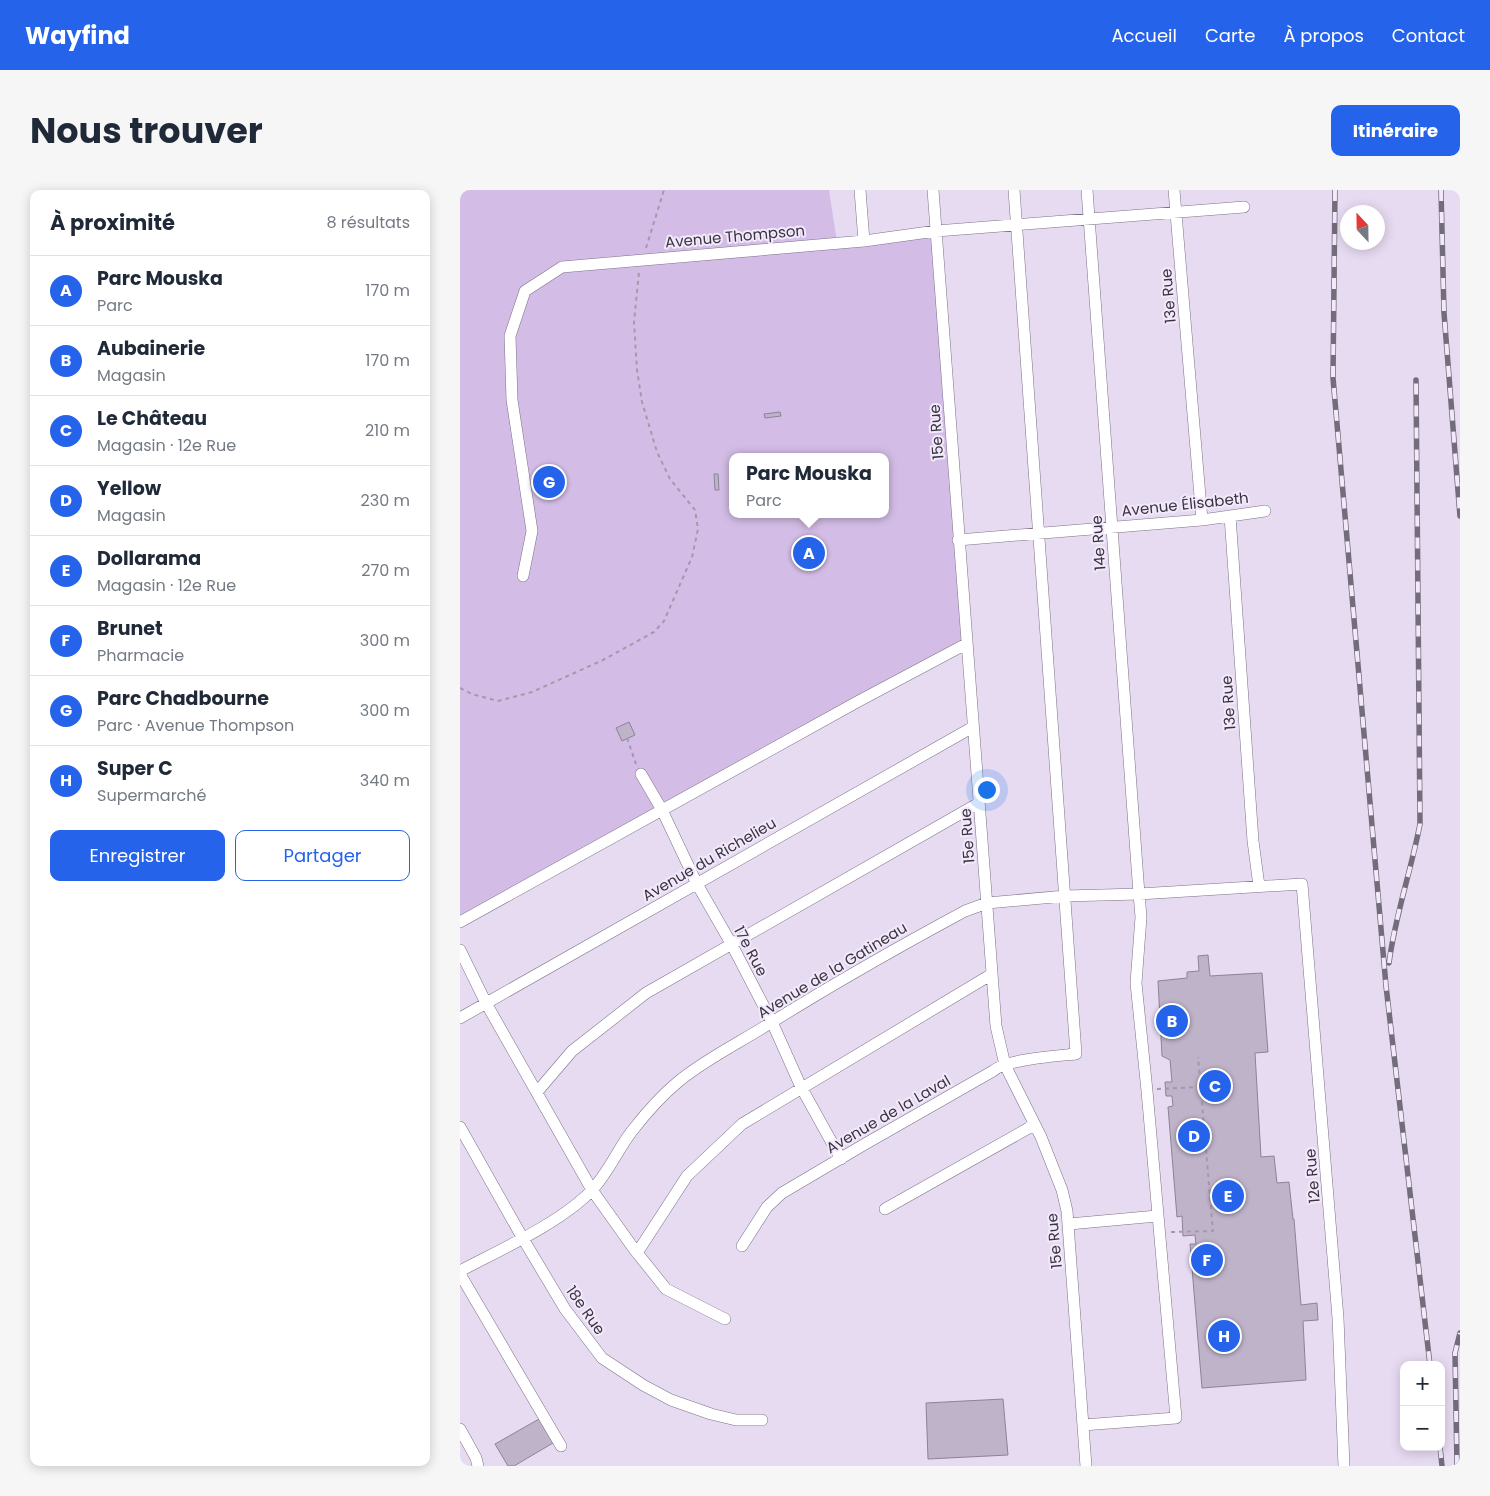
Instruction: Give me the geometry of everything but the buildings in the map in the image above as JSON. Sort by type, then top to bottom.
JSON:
[{"type":"street","points":[[860,190],[864,241]]},
{"type":"street","name":"15e Rue","points":[[933,190],[996,1026],[1005,1065],[1041,1137],[1062,1190],[1069,1224],[1086,1466]]},
{"type":"street","points":[[1014,190],[1065,896]]},
{"type":"street","name":"14e Rue","points":[[1083,1425],[1176,1418],[1136,983],[1141,916],[1140,894],[1087,190]]},
{"type":"street","name":"13e Rue","points":[[1174,190],[1202,520]]},
{"type":"street","name":"Avenue Thompson","points":[[523,576],[532,531],[512,400],[510,336],[525,291],[562,267],[864,241],[936,231],[1016,224],[1244,208]]},
{"type":"street","name":"Avenue Élisabeth","points":[[958,540],[1202,520],[1265,511]]},
{"type":"street","name":"13e Rue","points":[[1230,516],[1253,841],[1259,886]]},
{"type":"street","points":[[460,922],[857,702],[966,644]]},
{"type":"street","name":"Avenue du Richelieu","points":[[460,1018],[973,726]]},
{"type":"street","name":"17e Rue","points":[[641,774],[662,810],[697,884],[732,945],[772,1022],[801,1087],[841,1159]]},
{"type":"street","points":[[536,1092],[572,1052],[646,993],[979,803]]},
{"type":"street","name":"Avenue de la Gatineau","points":[[460,1273],[569,1210],[592,1190],[632,1131],[661,1097],[680,1080],[810,997],[965,910],[987,904],[1065,896],[1140,894],[1302,884]]},
{"type":"street","name":"12e Rue","points":[[1302,884],[1338,1318],[1344,1466]]},
{"type":"street","name":"Avenue de la Laval","points":[[742,1246],[767,1207],[782,1193],[993,1071],[998,1066],[1040,1058],[1076,1054],[1065,896]]},
{"type":"street","points":[[460,950],[486,1003],[592,1190],[636,1253],[666,1289],[725,1318]]},
{"type":"street","points":[[636,1253],[687,1176],[742,1124],[992,974]]},
{"type":"street","points":[[885,1209],[1034,1125]]},
{"type":"street","name":"18e Rue","points":[[460,1126],[565,1310],[602,1358],[643,1385],[671,1400],[711,1414],[736,1420],[762,1420]]},
{"type":"street","points":[[1069,1224],[1157,1216]]},
{"type":"street","points":[[460,1273],[561,1446]]},
{"type":"street","points":[[460,1429],[478,1466]]},
{"type":"path","points":[[460,688],[472,694],[498,701],[532,692],[603,660],[654,632],[664,621],[692,557],[698,528],[695,510],[670,479],[657,452],[642,402],[636,370],[634,322],[638,275],[664,190]]},
{"type":"path","points":[[627,738],[634,761]]},
{"type":"path","points":[[1159,1233],[1213,1231],[1198,1057]]},
{"type":"path","points":[[1147,1090],[1200,1087]]},
{"type":"shaded area","points":[[460,190],[829,190],[837,242],[936,231],[966,644],[460,922]]},
{"type":"railway","points":[[1335,190],[1333,378],[1386,986],[1430,1361]]},
{"type":"railway","points":[[1441,190],[1444,313],[1460,516]]},
{"type":"railway","points":[[1389,963],[1395,928],[1420,824],[1416,380]]},
{"type":"railway","points":[[1457,1466],[1455,1353],[1460,1333]]},
{"type":"railway","points":[[1440,1451],[1442,1466]]},
{"type":"place","name":"Parc Chadbourne","points":[[549,482]]},
{"type":"place","name":"Parc Mouska","points":[[809,553]]},
{"type":"place","name":"Aubainerie","points":[[1172,1021]]},
{"type":"place","name":"Le Château","points":[[1215,1086]]},
{"type":"place","name":"Yellow","points":[[1194,1136]]},
{"type":"place","name":"Dollarama","points":[[1228,1196]]},
{"type":"place","name":"Brunet","points":[[1207,1260]]},
{"type":"place","name":"Super C","points":[[1224,1336]]}]
